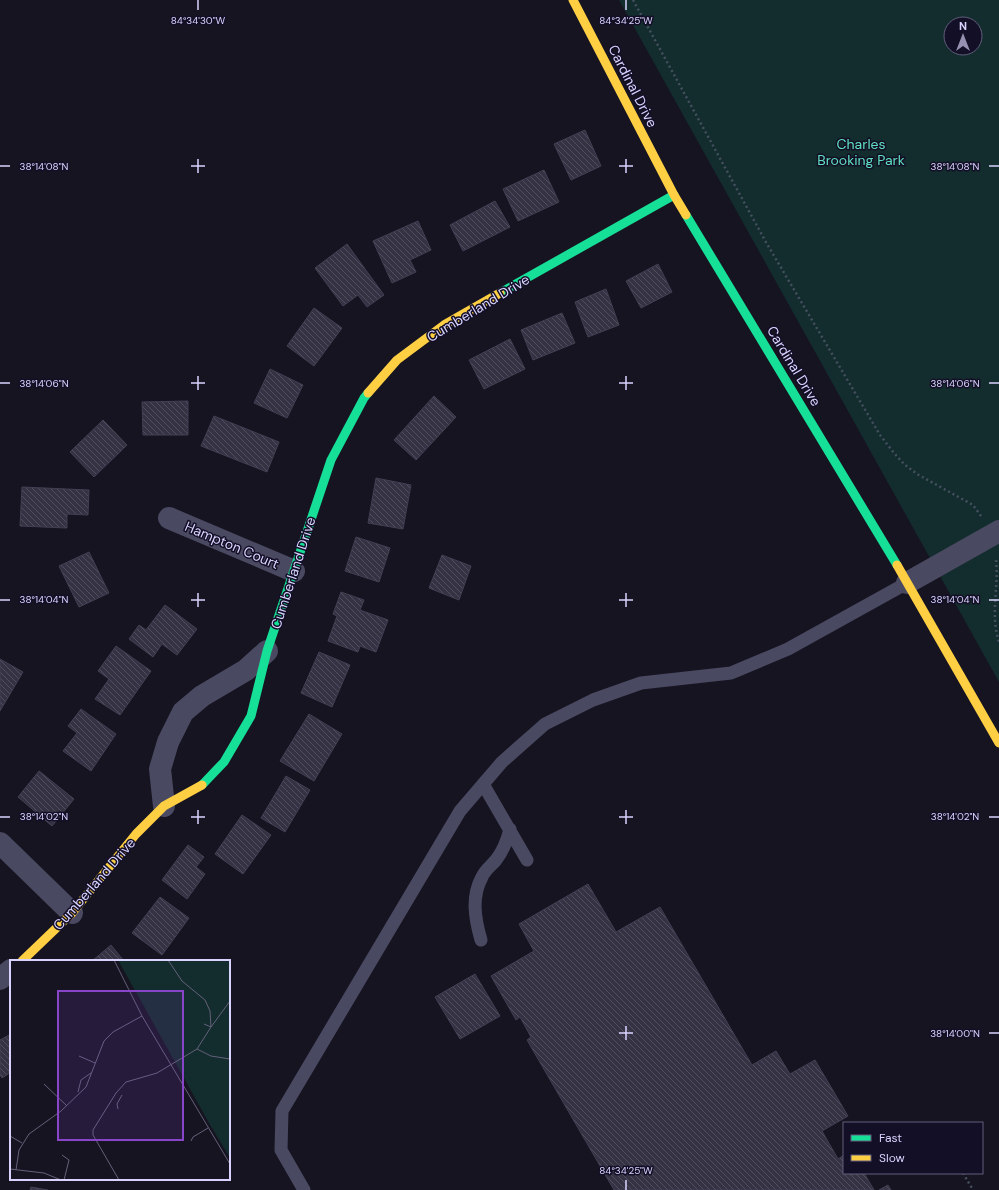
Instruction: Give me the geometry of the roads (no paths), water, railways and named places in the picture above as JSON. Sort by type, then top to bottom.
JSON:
[{"type":"street","name":"Cardinal Drive","points":[[573,0],[674,196],[907,583],[999,742]]},
{"type":"street","name":"Cumberland Drive","points":[[23,960],[72,913],[136,834],[164,806],[205,783],[224,762],[251,716],[268,651],[331,460],[364,398],[397,360],[444,325],[674,196]]},
{"type":"street","name":"Hampton Court","points":[[169,518],[294,571]]},
{"type":"street","points":[[907,583],[995,533]]},
{"type":"street","points":[[164,806],[160,769],[168,742],[183,712],[202,696],[246,670],[268,651]]},
{"type":"street","points":[[0,843],[72,913]]},
{"type":"street","points":[[0,979],[10,971]]},
{"type":"lane","points":[[304,1190],[281,1150],[282,1111],[460,811],[502,762],[545,724],[593,700],[641,683],[732,673],[788,649],[907,583]]},
{"type":"lane","points":[[483,784],[527,860]]},
{"type":"lane","points":[[481,940],[475,916],[476,897],[481,877],[496,860],[503,849],[507,842],[510,829]]},
{"type":"park label","name":"Charles Brooking Park","points":[[861,152]]}]
